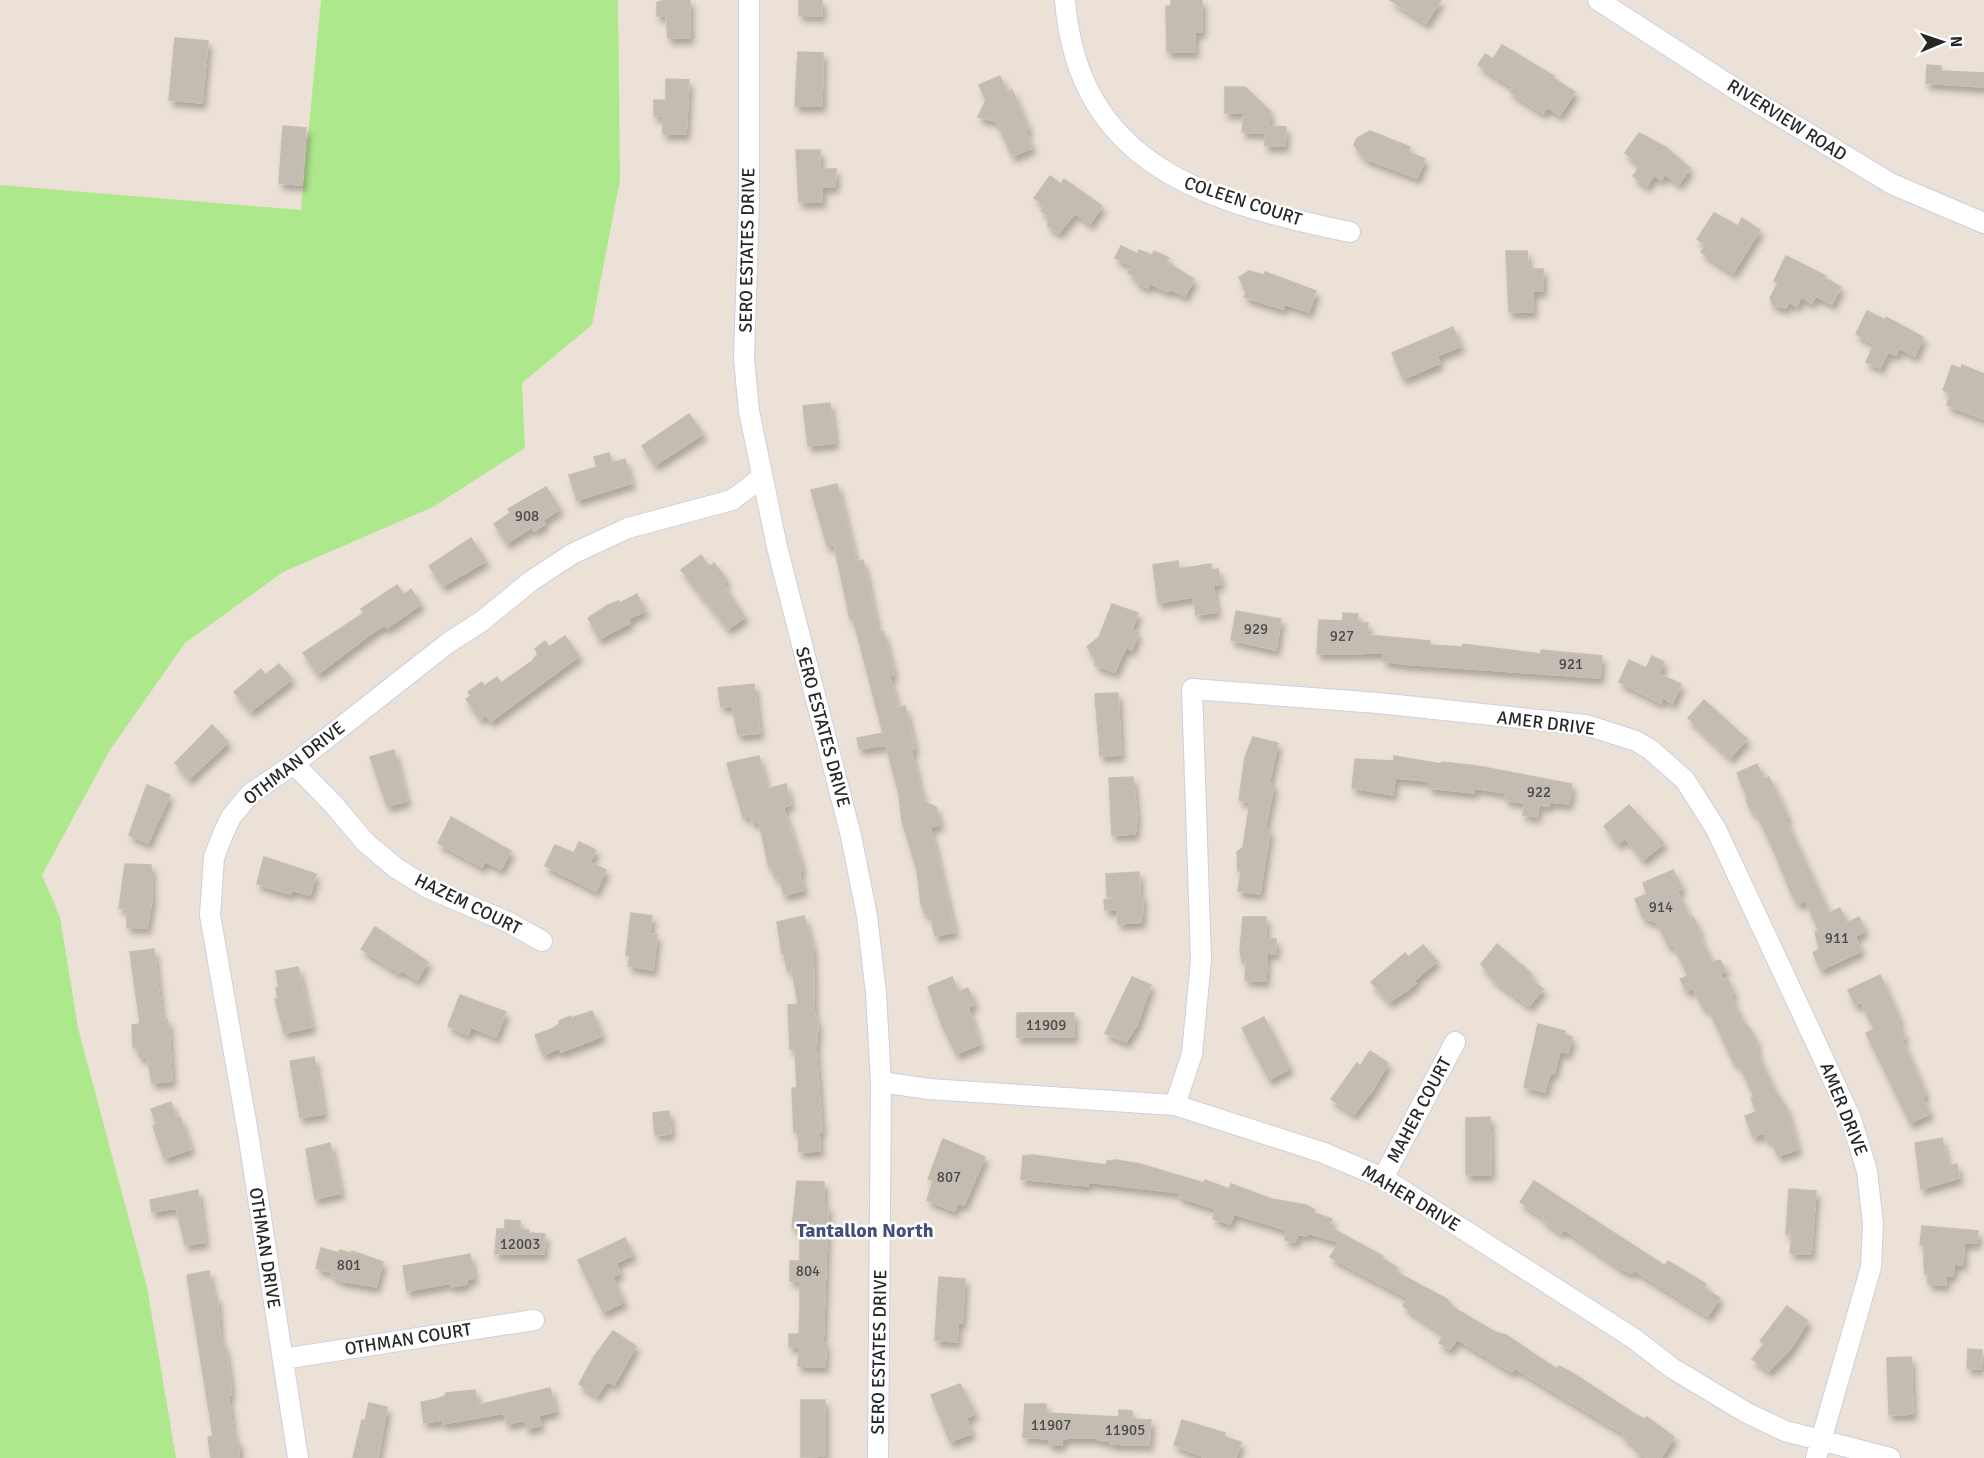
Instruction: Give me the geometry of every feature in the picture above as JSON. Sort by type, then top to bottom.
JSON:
[{"type":"street","name":"SERO ESTATES DRIVE","points":[[749,0],[749,190],[744,359],[749,411],[761,478],[860,881],[873,964],[881,1082],[878,1458]]},
{"type":"street","name":"COLEEN COURT","points":[[1065,0],[1072,50],[1085,83],[1111,125],[1133,150],[1178,180],[1208,193],[1350,232]]},
{"type":"street","name":"RIVERVIEW ROAD","points":[[1598,0],[1743,94],[1892,184],[1984,223]]},
{"type":"street","name":"OTHMAN DRIVE","points":[[298,1458],[248,1133],[215,950],[210,891],[214,857],[231,817],[249,794],[294,764],[387,689],[572,554],[628,528],[732,500],[761,478]]},
{"type":"street","name":"AMER DRIVE","points":[[1175,1105],[1192,1054],[1201,960],[1192,689],[1378,703],[1586,725],[1635,741],[1664,759],[1681,775],[1696,794],[1716,829],[1851,1119],[1862,1152],[1872,1215],[1871,1267],[1820,1450]]},
{"type":"street","name":"HAZEM COURT","points":[[294,764],[334,805],[365,842],[396,868],[428,888],[508,922],[542,941]]},
{"type":"street","name":"MAHER COURT","points":[[1383,1178],[1455,1042]]},
{"type":"street","name":"MAHER DRIVE","points":[[881,1082],[929,1089],[1175,1105],[1285,1139],[1383,1178],[1633,1338],[1710,1392],[1820,1450],[1890,1458]]},
{"type":"street","name":"OTHMAN COURT","points":[[283,1359],[534,1320]]},
{"type":"green space","points":[[321,0],[618,0],[620,180],[592,325],[522,383],[525,448],[433,507],[283,572],[185,643],[110,750],[42,875],[60,917],[78,1028],[147,1287],[176,1458],[0,1458],[0,185],[301,210]]},
{"type":"building","points":[[690,0],[690,38],[668,38],[666,16],[657,16],[657,2]]},
{"type":"building","points":[[799,0],[822,0],[822,16],[799,15]]},
{"type":"building","points":[[1171,0],[1202,0],[1202,32],[1195,32],[1195,52],[1167,52],[1166,6],[1171,6]]},
{"type":"building","points":[[1390,0],[1441,0],[1426,23]]},
{"type":"building","points":[[175,38],[208,41],[202,103],[169,100]]},
{"type":"building","points":[[1502,45],[1554,76],[1553,78],[1575,92],[1560,115],[1547,107],[1543,113],[1510,92],[1513,87],[1478,65],[1485,54],[1493,59]]},
{"type":"building","points":[[798,52],[823,53],[822,106],[795,106]]},
{"type":"building","points":[[1927,65],[1941,66],[1941,71],[1984,73],[1984,87],[1926,83]]},
{"type":"building","points":[[1000,76],[1007,92],[1012,90],[1029,129],[1025,131],[1032,148],[1012,156],[996,121],[978,117],[986,100],[979,85]]},
{"type":"building","points":[[666,79],[689,80],[686,134],[663,134],[663,116],[654,116],[654,100],[666,100]]},
{"type":"building","points":[[1225,87],[1245,87],[1270,111],[1269,126],[1286,127],[1285,146],[1265,146],[1265,133],[1242,132],[1244,113],[1225,113]]},
{"type":"building","points":[[283,126],[306,128],[302,185],[279,183]]},
{"type":"building","points":[[1370,131],[1410,147],[1408,152],[1425,159],[1417,178],[1364,158],[1354,145],[1357,138]]},
{"type":"building","points":[[1639,133],[1666,147],[1690,168],[1679,184],[1665,174],[1661,180],[1654,175],[1647,186],[1633,176],[1640,166],[1625,153]]},
{"type":"building","points":[[796,150],[820,150],[820,169],[836,169],[835,187],[822,187],[822,202],[799,202]]},
{"type":"building","points":[[1050,176],[1061,184],[1064,179],[1102,206],[1090,224],[1075,213],[1059,233],[1048,226],[1048,216],[1041,211],[1045,205],[1034,198]]},
{"type":"building","points":[[1714,213],[1738,226],[1742,218],[1760,230],[1733,273],[1701,252],[1706,245],[1697,239]]},
{"type":"building","points":[[1121,246],[1138,254],[1139,250],[1152,255],[1154,251],[1169,258],[1166,262],[1194,279],[1185,296],[1170,289],[1168,292],[1150,283],[1148,288],[1135,282],[1137,278],[1128,273],[1132,266],[1115,258]]},
{"type":"building","points":[[1506,251],[1527,251],[1528,269],[1543,269],[1543,291],[1533,291],[1533,312],[1509,312]]},
{"type":"building","points":[[1786,256],[1826,276],[1825,278],[1841,287],[1832,304],[1816,296],[1812,303],[1801,297],[1797,306],[1789,302],[1786,308],[1773,305],[1770,298],[1778,283],[1774,281]]},
{"type":"building","points":[[1249,271],[1264,275],[1265,272],[1316,291],[1309,312],[1285,304],[1283,309],[1244,297],[1246,293],[1239,277]]},
{"type":"building","points":[[1867,311],[1885,320],[1886,317],[1923,337],[1915,356],[1899,348],[1896,355],[1888,352],[1880,368],[1866,362],[1874,344],[1856,334]]},
{"type":"building","points":[[1453,327],[1461,346],[1437,356],[1440,363],[1403,379],[1392,353]]},
{"type":"building","points":[[1952,365],[1961,369],[1962,365],[1984,374],[1984,419],[1947,405],[1951,393],[1943,390]]},
{"type":"building","points":[[830,403],[835,443],[808,446],[803,406]]},
{"type":"building","points":[[689,414],[703,434],[655,465],[642,446]]},
{"type":"building","points":[[609,453],[612,463],[625,459],[632,483],[577,500],[569,475],[597,467],[594,457]]},
{"type":"building","points":[[837,484],[856,562],[863,560],[878,632],[883,631],[894,674],[889,676],[898,708],[905,706],[915,749],[911,750],[920,789],[924,802],[936,807],[940,825],[930,827],[955,932],[935,936],[930,913],[925,914],[921,904],[917,870],[902,821],[899,795],[886,745],[859,749],[857,738],[883,733],[853,618],[850,619],[834,544],[827,546],[811,490]]},
{"type":"building","points":[[546,487],[560,509],[543,520],[545,524],[534,531],[532,527],[507,543],[494,524],[510,513],[508,509]]},
{"type":"building","points":[[471,538],[486,561],[443,586],[429,566]]},
{"type":"building","points":[[701,555],[707,564],[711,566],[714,563],[727,580],[723,583],[745,617],[728,629],[681,570]]},
{"type":"building","points":[[1178,561],[1179,569],[1211,564],[1211,570],[1218,569],[1221,584],[1213,585],[1217,612],[1196,615],[1193,597],[1158,603],[1153,565]]},
{"type":"building","points":[[397,585],[404,595],[411,589],[421,604],[387,628],[385,625],[376,630],[318,674],[303,653],[364,613],[361,609]]},
{"type":"building","points":[[637,594],[645,611],[628,619],[630,623],[599,639],[588,618],[608,605],[619,601],[620,603]]},
{"type":"building","points":[[1112,604],[1138,613],[1132,630],[1138,633],[1132,650],[1126,647],[1115,672],[1095,665],[1096,661],[1087,647],[1099,637]]},
{"type":"building","points":[[1236,611],[1281,619],[1276,650],[1231,640]]},
{"type":"building","points":[[1343,613],[1358,614],[1357,623],[1368,623],[1367,635],[1430,641],[1430,645],[1463,647],[1463,644],[1541,654],[1541,650],[1602,656],[1600,678],[1404,664],[1383,661],[1384,653],[1317,654],[1319,620],[1343,621]]},
{"type":"building","points":[[565,636],[579,656],[491,721],[486,715],[480,719],[466,699],[471,696],[468,692],[482,682],[484,686],[497,677],[501,683],[532,661],[538,654],[535,649],[545,641],[549,647]]},
{"type":"building","points":[[1652,656],[1664,662],[1659,674],[1681,684],[1672,704],[1663,697],[1661,703],[1619,682],[1629,660],[1646,668]]},
{"type":"building","points":[[279,664],[292,679],[251,711],[234,692],[261,669],[265,675]]},
{"type":"building","points":[[754,684],[760,733],[738,735],[732,706],[721,707],[718,688]]},
{"type":"building","points":[[1118,693],[1121,755],[1100,756],[1095,694]]},
{"type":"building","points":[[1704,700],[1747,739],[1730,758],[1688,718]]},
{"type":"building","points":[[212,725],[228,742],[189,779],[175,763]]},
{"type":"building","points":[[1253,737],[1278,743],[1269,784],[1274,785],[1265,829],[1270,830],[1260,894],[1238,891],[1241,871],[1238,871],[1237,852],[1243,847],[1250,802],[1239,800],[1245,757]]},
{"type":"building","points":[[394,750],[407,801],[387,806],[370,757]]},
{"type":"building","points":[[759,756],[767,789],[786,784],[791,805],[783,807],[800,860],[802,871],[799,872],[804,890],[784,895],[779,877],[775,878],[772,867],[769,868],[759,821],[752,823],[750,815],[743,817],[727,763]]},
{"type":"building","points":[[1394,756],[1441,764],[1442,762],[1477,766],[1572,784],[1569,804],[1550,802],[1549,806],[1539,805],[1537,817],[1523,815],[1524,803],[1505,800],[1506,793],[1474,788],[1474,793],[1429,788],[1429,781],[1395,778],[1393,795],[1352,788],[1355,759],[1394,761]]},
{"type":"building","points":[[1757,764],[1764,779],[1769,777],[1788,817],[1785,819],[1829,913],[1840,908],[1847,923],[1859,917],[1865,931],[1855,936],[1861,951],[1821,970],[1813,953],[1819,949],[1815,932],[1819,931],[1805,900],[1798,904],[1792,895],[1755,811],[1752,812],[1746,800],[1748,799],[1737,773]]},
{"type":"building","points":[[1133,777],[1137,817],[1135,834],[1112,835],[1109,778]]},
{"type":"building","points":[[147,785],[170,795],[148,843],[129,835]]},
{"type":"building","points":[[1629,805],[1664,843],[1643,860],[1625,838],[1618,844],[1604,826]]},
{"type":"building","points":[[451,817],[511,851],[501,869],[485,861],[482,867],[438,843]]},
{"type":"building","points":[[579,842],[596,850],[590,862],[606,870],[596,891],[545,866],[555,845],[574,853]]},
{"type":"building","points":[[264,857],[316,874],[310,895],[292,890],[290,894],[257,884]]},
{"type":"building","points":[[125,864],[151,865],[152,899],[147,928],[127,927],[127,909],[119,908]]},
{"type":"building","points":[[1673,870],[1682,888],[1677,891],[1690,918],[1693,917],[1712,962],[1720,960],[1726,971],[1720,974],[1723,980],[1727,978],[1734,993],[1730,995],[1742,1020],[1756,1041],[1757,1053],[1774,1089],[1786,1107],[1798,1149],[1778,1156],[1771,1139],[1767,1140],[1764,1133],[1753,1137],[1745,1116],[1756,1112],[1751,1098],[1754,1097],[1738,1062],[1734,1063],[1707,1006],[1703,1008],[1693,988],[1686,991],[1680,979],[1688,976],[1673,944],[1668,946],[1657,922],[1643,918],[1635,899],[1647,894],[1643,883]]},
{"type":"building","points":[[1139,872],[1140,896],[1143,895],[1142,922],[1118,924],[1117,910],[1105,910],[1104,900],[1117,898],[1117,896],[1107,897],[1106,874]]},
{"type":"building","points":[[631,913],[652,916],[650,934],[657,935],[653,970],[628,966],[630,956],[626,955]]},
{"type":"building","points":[[804,916],[813,949],[814,1013],[818,1024],[816,1048],[822,1132],[819,1132],[820,1151],[799,1152],[798,1132],[794,1132],[792,1088],[797,1088],[795,1049],[790,1049],[788,1005],[798,1004],[792,969],[787,970],[784,953],[782,954],[777,922]]},
{"type":"building","points":[[1243,917],[1266,917],[1266,939],[1276,939],[1276,954],[1267,953],[1266,981],[1245,980],[1246,962],[1242,962],[1240,950]]},
{"type":"building","points":[[375,927],[428,962],[417,980],[401,970],[399,973],[361,949]]},
{"type":"building","points":[[1497,944],[1532,974],[1529,977],[1543,989],[1529,1006],[1494,980],[1481,964]]},
{"type":"building","points":[[1423,945],[1437,961],[1414,981],[1416,983],[1389,1002],[1371,982],[1405,953],[1408,957]]},
{"type":"building","points":[[154,949],[162,1020],[167,1019],[169,1028],[172,1081],[152,1083],[147,1057],[139,1057],[138,1047],[133,1047],[132,1025],[140,1024],[130,952]]},
{"type":"building","points":[[298,967],[312,1027],[284,1033],[275,999],[278,998],[276,988],[279,988],[276,971]]},
{"type":"building","points":[[1880,975],[1900,1020],[1897,1021],[1905,1038],[1902,1040],[1926,1095],[1922,1097],[1930,1114],[1910,1123],[1866,1033],[1874,1029],[1861,1002],[1855,1005],[1848,990]]},
{"type":"building","points":[[952,977],[958,992],[968,988],[975,1004],[968,1007],[980,1044],[956,1054],[943,1028],[928,987]]},
{"type":"building","points":[[1132,977],[1151,985],[1137,1025],[1126,1042],[1105,1033]]},
{"type":"building","points":[[460,995],[506,1012],[496,1037],[471,1027],[468,1035],[448,1026]]},
{"type":"building","points":[[592,1011],[602,1036],[561,1052],[559,1048],[543,1055],[535,1035],[552,1029],[560,1023],[559,1021]]},
{"type":"building","points":[[1017,1013],[1074,1013],[1074,1037],[1017,1037]]},
{"type":"building","points":[[1264,1017],[1290,1068],[1269,1080],[1242,1028]]},
{"type":"building","points":[[1538,1024],[1565,1031],[1564,1034],[1572,1037],[1568,1053],[1560,1051],[1554,1074],[1550,1073],[1545,1092],[1524,1087]]},
{"type":"building","points":[[1370,1051],[1388,1063],[1374,1088],[1354,1114],[1331,1099],[1357,1063],[1360,1066]]},
{"type":"building","points":[[314,1057],[324,1114],[300,1118],[290,1061]]},
{"type":"building","points":[[171,1102],[176,1118],[180,1117],[191,1149],[164,1158],[153,1126],[156,1124],[151,1109]]},
{"type":"building","points":[[669,1111],[671,1134],[655,1135],[653,1113]]},
{"type":"building","points":[[1490,1117],[1491,1175],[1466,1175],[1466,1118]]},
{"type":"building","points":[[1942,1138],[1948,1166],[1957,1164],[1959,1178],[1921,1189],[1915,1143]]},
{"type":"building","points":[[943,1139],[985,1157],[964,1205],[958,1203],[954,1211],[927,1200],[933,1181],[928,1179]]},
{"type":"building","points":[[330,1143],[341,1193],[315,1199],[306,1149]]},
{"type":"building","points":[[1033,1155],[1106,1165],[1107,1161],[1116,1160],[1140,1164],[1204,1183],[1205,1180],[1229,1189],[1231,1184],[1272,1199],[1306,1205],[1315,1210],[1314,1213],[1332,1219],[1329,1227],[1383,1256],[1382,1258],[1398,1268],[1396,1272],[1447,1299],[1454,1308],[1495,1332],[1506,1335],[1557,1369],[1559,1366],[1574,1374],[1636,1415],[1645,1419],[1647,1417],[1674,1437],[1661,1458],[1647,1458],[1634,1450],[1637,1446],[1623,1437],[1625,1434],[1515,1368],[1512,1372],[1457,1339],[1450,1349],[1439,1343],[1444,1334],[1403,1306],[1408,1298],[1330,1257],[1339,1242],[1308,1233],[1306,1236],[1298,1234],[1295,1242],[1285,1240],[1287,1230],[1234,1214],[1230,1224],[1213,1219],[1216,1209],[1179,1197],[1181,1193],[1088,1182],[1088,1186],[1021,1179],[1023,1156]]},
{"type":"building","points":[[797,1181],[824,1182],[824,1206],[828,1206],[823,1343],[826,1344],[825,1367],[798,1366],[799,1347],[789,1347],[789,1334],[799,1334],[800,1315],[800,1281],[790,1281],[790,1261],[800,1261],[800,1228],[792,1228]]},
{"type":"building","points":[[1534,1181],[1665,1266],[1668,1261],[1706,1284],[1704,1288],[1720,1298],[1708,1316],[1634,1270],[1632,1273],[1622,1269],[1564,1229],[1561,1233],[1543,1220],[1544,1218],[1520,1202]]},
{"type":"building","points":[[1789,1189],[1816,1191],[1811,1254],[1790,1253],[1792,1234],[1786,1234]]},
{"type":"building","points":[[198,1190],[205,1242],[185,1245],[176,1208],[152,1212],[150,1200]]},
{"type":"building","points":[[505,1220],[520,1221],[520,1230],[529,1230],[528,1233],[545,1234],[544,1254],[495,1254],[497,1229],[505,1229]]},
{"type":"building","points":[[1922,1226],[1978,1231],[1977,1243],[1964,1243],[1963,1265],[1954,1264],[1953,1276],[1946,1275],[1946,1285],[1928,1284],[1928,1274],[1925,1274],[1924,1246],[1920,1245]]},
{"type":"building","points":[[625,1238],[633,1255],[616,1263],[620,1273],[612,1277],[624,1302],[603,1312],[578,1260]]},
{"type":"building","points":[[321,1248],[339,1253],[340,1250],[351,1253],[352,1251],[383,1262],[376,1287],[342,1281],[332,1276],[333,1273],[316,1268]]},
{"type":"building","points":[[470,1254],[474,1278],[466,1280],[467,1284],[451,1287],[450,1283],[407,1291],[403,1266]]},
{"type":"building","points":[[209,1271],[213,1297],[217,1296],[220,1338],[225,1348],[230,1379],[231,1395],[228,1395],[233,1433],[236,1442],[239,1442],[239,1458],[211,1458],[208,1437],[213,1436],[187,1275]]},
{"type":"building","points":[[939,1277],[965,1279],[962,1323],[958,1323],[957,1342],[935,1340]]},
{"type":"building","points":[[1787,1306],[1808,1321],[1790,1350],[1769,1371],[1752,1359],[1764,1344],[1760,1341]]},
{"type":"building","points":[[613,1331],[636,1346],[614,1385],[607,1381],[597,1396],[579,1384],[593,1358]]},
{"type":"building","points":[[1968,1349],[1982,1350],[1981,1369],[1967,1368]]},
{"type":"building","points":[[1911,1357],[1913,1414],[1889,1415],[1887,1358]]},
{"type":"building","points":[[960,1384],[975,1414],[966,1418],[972,1433],[950,1442],[931,1395]]},
{"type":"building","points":[[550,1388],[556,1411],[538,1416],[541,1425],[527,1429],[525,1420],[507,1424],[504,1413],[443,1424],[442,1420],[424,1423],[421,1402],[438,1399],[446,1393],[475,1390],[478,1405]]},
{"type":"building","points":[[801,1400],[825,1400],[825,1456],[801,1457]]},
{"type":"building","points":[[369,1403],[387,1407],[378,1458],[353,1458],[362,1420],[365,1421]]},
{"type":"building","points":[[1025,1404],[1046,1404],[1046,1413],[1119,1417],[1119,1410],[1132,1411],[1132,1419],[1151,1420],[1149,1445],[1110,1444],[1110,1441],[1098,1440],[1098,1438],[1069,1438],[1062,1439],[1062,1445],[1049,1445],[1049,1439],[1023,1437]]},
{"type":"building","points":[[1182,1420],[1225,1433],[1224,1437],[1241,1442],[1236,1458],[1206,1458],[1174,1445]]},
{"type":"district","name":"Tantallon North","points":[[865,1230]]}]
